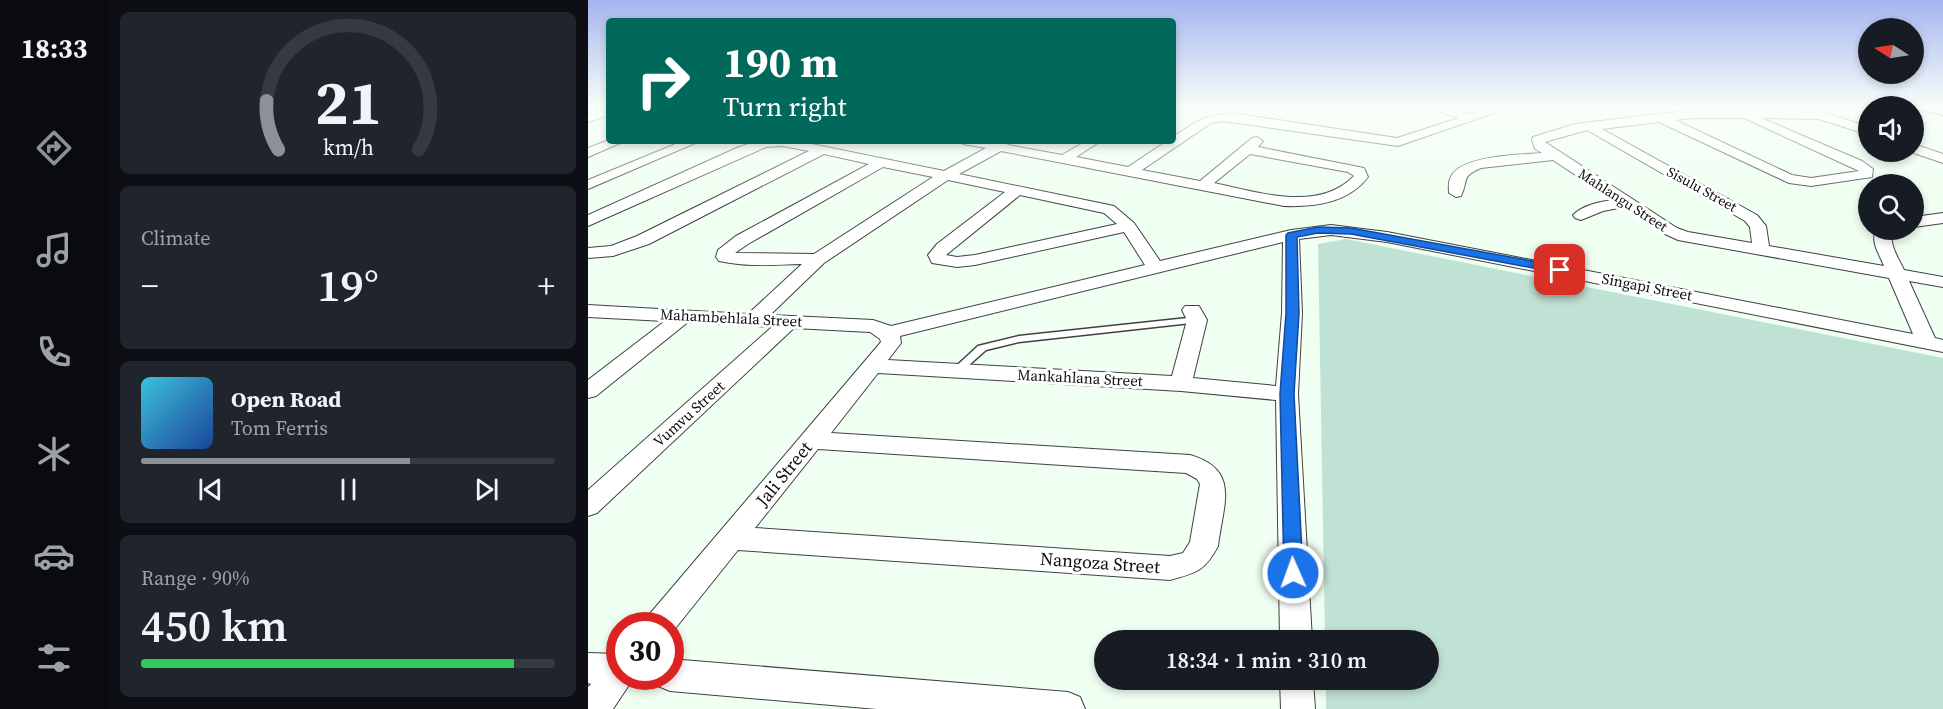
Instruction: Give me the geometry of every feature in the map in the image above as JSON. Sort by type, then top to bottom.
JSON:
[{"type":"street","points":[[1202,186],[1258,140]]},
{"type":"street","points":[[1384,140],[1398,142],[1404,140]]},
{"type":"street","name":"Mahlangu Street","points":[[1538,140],[1540,146],[1555,156],[1671,231],[1684,236],[1943,282]]},
{"type":"street","name":"Sisulu Street","points":[[1615,140],[1746,214],[1758,226],[1761,251]]},
{"type":"street","points":[[1708,140],[1789,179],[1811,182],[1867,174],[1866,169],[1857,164],[1802,140]]},
{"type":"street","points":[[588,153],[611,144]]},
{"type":"street","points":[[588,178],[672,144]]},
{"type":"street","points":[[588,185],[687,144]]},
{"type":"street","points":[[588,221],[760,144]]},
{"type":"street","points":[[796,144],[1108,209],[1128,226],[1155,268]]},
{"type":"street","points":[[754,319],[818,259],[945,176],[1004,144],[1064,159],[1272,200],[1307,202],[1336,195],[1350,187],[1360,177],[1359,171],[1352,168],[1247,149]]},
{"type":"street","points":[[1064,159],[1090,144]]},
{"type":"street","points":[[1130,172],[1173,144]]},
{"type":"street","points":[[588,253],[612,251],[643,240],[822,150]]},
{"type":"street","points":[[1924,152],[1943,159]]},
{"type":"street","points":[[1456,193],[1457,178],[1471,166],[1555,156]]},
{"type":"street","points":[[818,259],[744,260],[725,257],[724,254],[742,240],[880,163]]},
{"type":"street","points":[[1016,191],[943,248],[937,255],[938,259],[957,262],[975,260],[1128,226]]},
{"type":"street","points":[[1581,215],[1599,207],[1627,202]]},
{"type":"street","points":[[1924,221],[1943,218]]},
{"type":"street","name":"Singapi Street","points":[[1155,268],[1291,235],[1318,230],[1351,231],[1935,344]]},
{"type":"street","points":[[1291,235],[1292,313],[1287,394],[1296,630]]},
{"type":"street","points":[[1882,240],[1935,344]]},
{"type":"street","name":"Mahambehlala Street","points":[[588,311],[790,321],[881,329],[1155,268]]},
{"type":"street","points":[[1181,384],[1195,315]]},
{"type":"street","points":[[588,391],[684,316]]},
{"type":"street","name":"Vumvu Street","points":[[588,506],[790,321]]},
{"type":"street","name":"Jali Street","points":[[670,612],[891,344],[881,329]]},
{"type":"street","name":"Mankahlana Street","points":[[873,366],[1181,384],[1287,394]]},
{"type":"street","name":"Nangoza Street","points":[[731,538],[1170,568],[1192,562],[1204,546],[1213,484],[1206,472],[1190,464],[812,440]]},
{"type":"street","points":[[588,668],[606,670]]},
{"type":"street","points":[[684,676],[1068,709]]},
{"type":"street","points":[[592,709],[606,690]]},
{"type":"street","points":[[1297,690],[1298,709]]},
{"type":"lane","points":[[956,371],[982,348],[1019,339],[1195,315]]},
{"type":"green space","points":[[1346,239],[1943,358],[1943,709],[1326,709],[1326,690],[1439,690],[1439,630],[1325,630],[1318,244]]},
{"type":"route","points":[[1293,573],[1287,394],[1292,313],[1291,235],[1318,230],[1351,231],[1560,270]]}]
